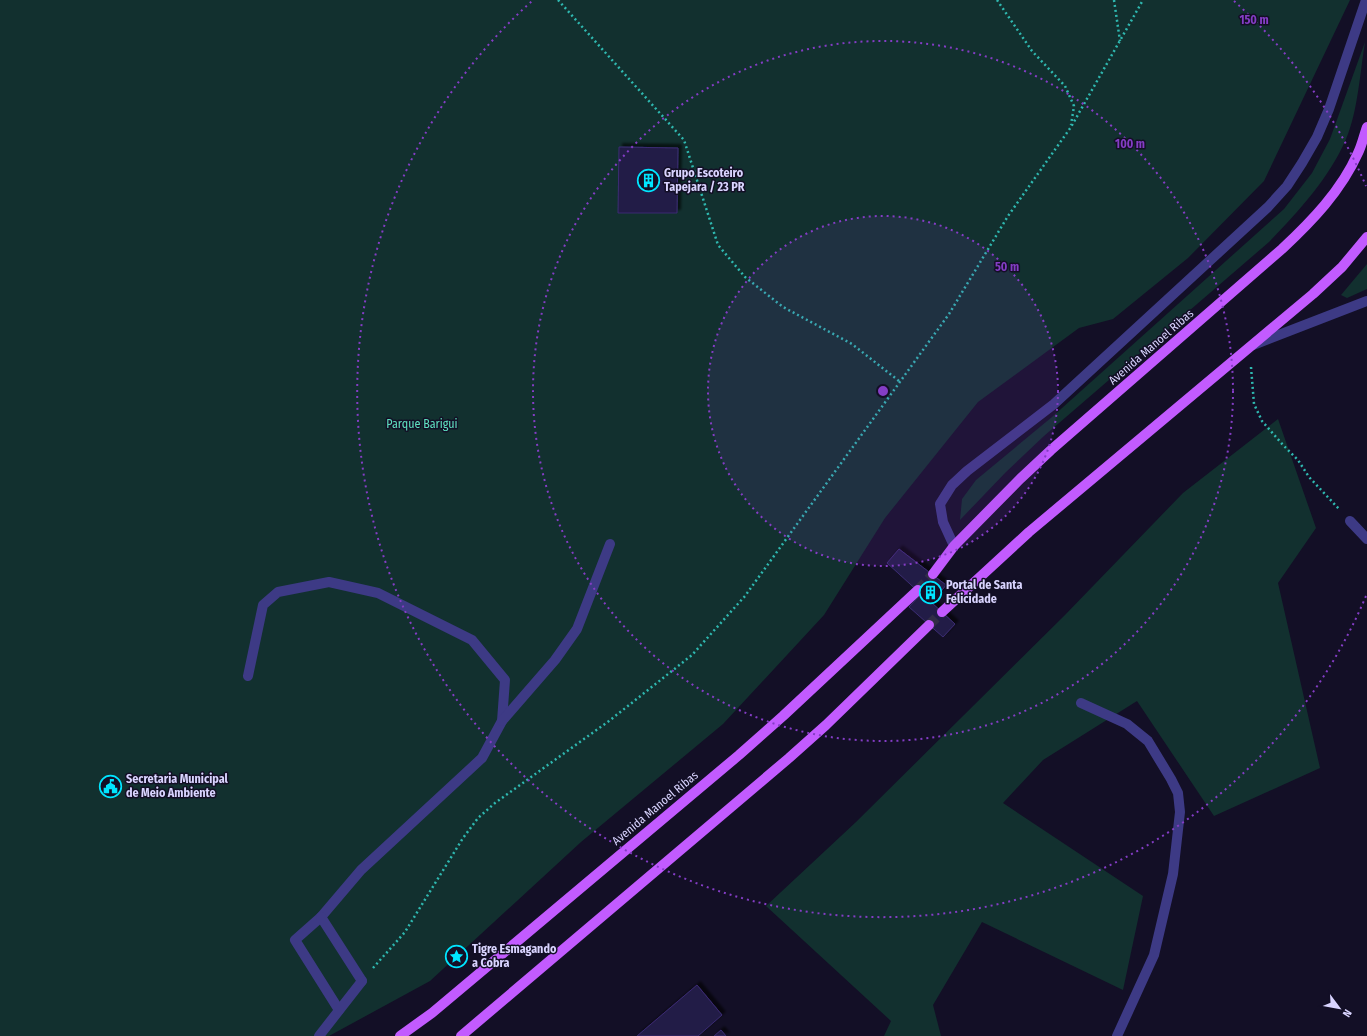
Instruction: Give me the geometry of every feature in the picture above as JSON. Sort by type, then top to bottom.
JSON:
[{"type":"main road","name":"Avenida Manoel Ribas","points":[[933,574],[954,546],[1051,450],[1282,249],[1314,219],[1338,189],[1358,153],[1367,127]]},
{"type":"main road","points":[[942,612],[1029,532],[1313,294],[1342,267],[1367,238]]},
{"type":"main road","name":"Avenida Manoel Ribas","points":[[400,1036],[432,1013],[739,755],[918,590]]},
{"type":"main road","points":[[461,1036],[789,758],[826,725],[929,625]]},
{"type":"street","points":[[954,546],[943,522],[940,504],[952,485],[967,471],[1054,404],[1268,207],[1287,186],[1302,163],[1323,123],[1366,0]]},
{"type":"street","points":[[1250,347],[1367,301]]},
{"type":"street","points":[[1350,521],[1367,539]]},
{"type":"street","points":[[339,1010],[295,940],[321,917],[361,870],[482,758],[502,721],[555,660],[577,629],[610,544]]},
{"type":"street","points":[[248,676],[263,605],[278,592],[329,582],[378,593],[472,640],[504,680],[502,721]]},
{"type":"street","points":[[1081,703],[1127,724],[1148,741],[1171,778],[1178,793],[1180,812],[1173,874],[1154,955],[1117,1036]]},
{"type":"street","points":[[319,1036],[362,981],[321,917]]},
{"type":"path","points":[[558,0],[684,140],[718,245],[745,277],[783,307],[852,344],[899,381]]},
{"type":"path","points":[[997,0],[1032,51],[1065,86],[1074,106],[1071,127]]},
{"type":"path","points":[[1114,0],[1120,42]]},
{"type":"path","points":[[362,981],[405,932],[478,818],[495,803],[609,720],[692,655],[745,596],[899,381],[949,314],[1008,216],[1071,127],[1143,0]]},
{"type":"path","points":[[1250,347],[1254,404],[1262,422],[1298,460],[1309,477],[1350,521]]},
{"type":"green space","name":"Parque Barigui","points":[[0,0],[1350,0],[1264,181],[1188,258],[1113,319],[1079,328],[978,402],[885,518],[824,615],[723,724],[581,842],[430,981],[329,1036],[0,1036]]},
{"type":"green space","points":[[1365,42],[1356,104],[1346,139],[1331,167],[1312,194],[1291,219],[1269,242],[1044,436],[1006,472],[960,520],[962,499],[976,480],[1052,417],[1284,209],[1312,173],[1330,139]]},
{"type":"green space","points":[[1367,264],[1367,289],[1347,298],[1341,295]]},
{"type":"green space","points":[[1278,419],[1316,528],[1278,583],[1320,768],[1214,816],[1137,701],[1043,760],[1003,803],[1143,896],[1123,990],[982,922],[933,1005],[941,1036],[884,1036],[891,1021],[766,906],[856,822],[1065,615],[1183,493]]},
{"type":"building","name":"Grupo Escoteiro Tapejara / 23 PR","points":[[619,147],[678,148],[677,213],[618,213]]},
{"type":"building","name":"Portal de Santa Felicidade","points":[[899,549],[946,585],[932,603],[955,624],[943,637],[909,607],[921,594],[887,563]]},
{"type":"building","points":[[697,985],[722,1015],[698,1036],[637,1036]]},
{"type":"building","points":[[721,1030],[726,1036],[714,1036]]},
{"type":"tunnel","points":[[918,590],[933,574]]},
{"type":"tunnel","points":[[929,625],[942,612]]},
{"type":"place","name":"Grupo Escoteiro Tapejara / 23 PR","points":[[648,180]]},
{"type":"place","name":"Portal de Santa Felicidade","points":[[930,592]]},
{"type":"place","name":"Secretaria Municipal de Meio Ambiente","points":[[111,786]]},
{"type":"place","name":"Tigre Esmagando a Cobra","points":[[457,956]]}]
